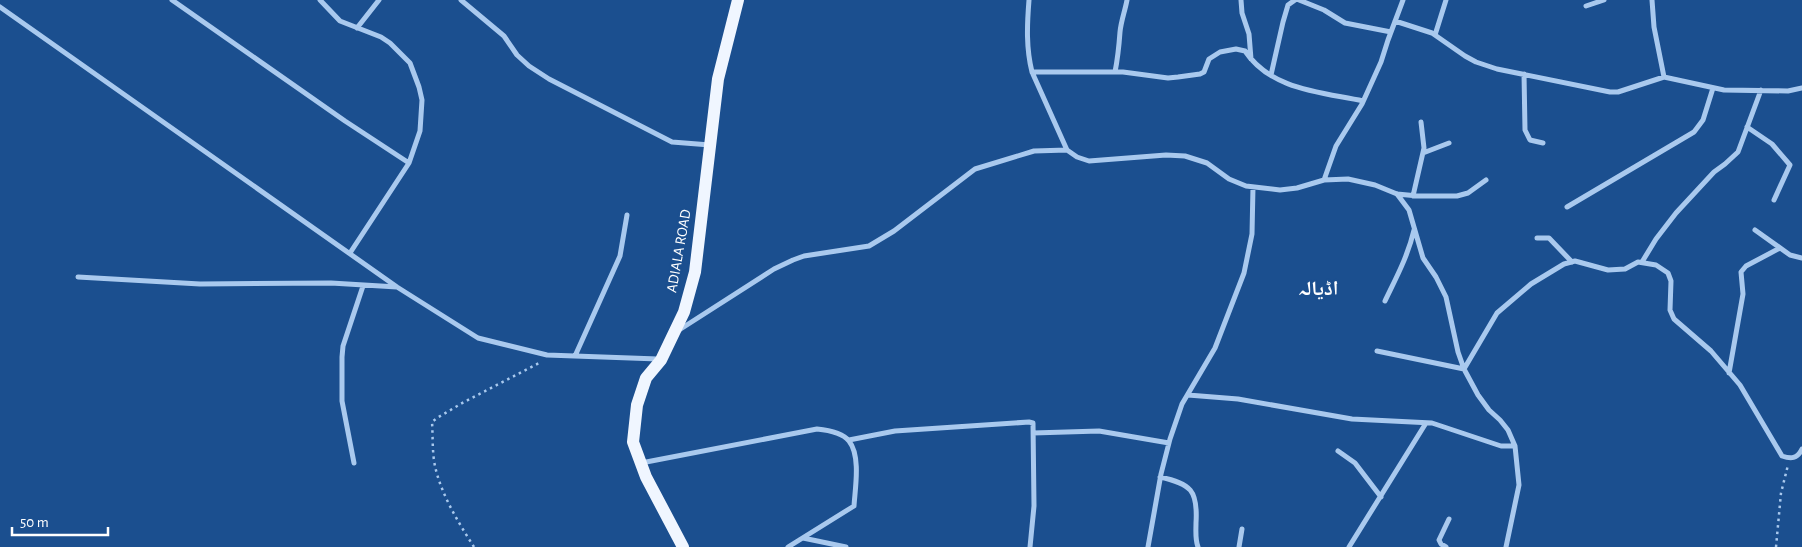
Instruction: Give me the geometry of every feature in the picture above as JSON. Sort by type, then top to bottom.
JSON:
[{"type":"main road","name":"ADIALA ROAD","points":[[683,547],[646,477],[634,442],[637,405],[646,378],[661,360],[684,312],[695,272],[718,79],[738,0]]},
{"type":"street","points":[[320,0],[340,21],[381,37],[390,43],[410,63],[420,87],[422,111],[420,131],[409,163],[350,253]]},
{"type":"street","points":[[357,28],[379,0]]},
{"type":"street","points":[[461,0],[504,36],[517,54],[529,66],[549,79],[672,142],[710,145]]},
{"type":"street","points":[[1029,0],[1026,30],[1028,59],[1067,150]]},
{"type":"street","points":[[1116,72],[1120,52],[1120,28],[1127,0]]},
{"type":"street","points":[[1241,0],[1242,13],[1249,34],[1251,60]]},
{"type":"street","points":[[1271,75],[1282,22],[1288,5],[1292,1],[1297,0],[1324,10],[1345,23],[1391,32]]},
{"type":"street","points":[[1324,180],[1336,146],[1363,101],[1381,62],[1404,0]]},
{"type":"street","points":[[1435,35],[1446,0]]},
{"type":"street","points":[[1586,6],[1604,0]]},
{"type":"street","points":[[1652,0],[1654,27],[1664,77]]},
{"type":"street","points":[[175,1],[346,122],[409,163]]},
{"type":"street","points":[[0,7],[397,287],[478,338],[547,355],[661,360]]},
{"type":"street","points":[[1395,20],[1435,35],[1476,62],[1497,69],[1610,92],[1618,92],[1664,77],[1714,88],[1788,91],[1802,88]]},
{"type":"street","points":[[1032,72],[1116,72],[1168,78],[1200,74],[1204,72],[1209,59],[1220,52],[1236,49],[1245,51],[1251,60],[1286,84],[1363,101]]},
{"type":"street","points":[[1524,74],[1526,130],[1530,140],[1543,143]]},
{"type":"street","points":[[1567,206],[1694,132],[1703,120],[1714,88]]},
{"type":"street","points":[[1642,262],[1656,239],[1676,213],[1714,172],[1738,152],[1761,90]]},
{"type":"street","points":[[1414,196],[1423,153],[1421,122]]},
{"type":"street","points":[[1747,127],[1772,144],[1790,165],[1774,200]]},
{"type":"street","points":[[1423,153],[1449,143]]},
{"type":"street","points":[[674,333],[774,268],[804,256],[869,246],[894,231],[975,169],[1034,150],[1067,150],[1089,161],[1166,155],[1185,156],[1207,163],[1229,178],[1246,186],[1280,190],[1297,188],[1324,180],[1348,179],[1360,181],[1397,194],[1456,196],[1468,193],[1486,180]]},
{"type":"street","points":[[1148,547],[1160,476],[1182,404],[1215,348],[1244,274],[1252,234],[1253,187]]},
{"type":"street","points":[[1397,194],[1409,210],[1423,258],[1436,277],[1446,297],[1458,352],[1464,369],[1478,395],[1508,430],[1515,446],[1519,485],[1506,547]]},
{"type":"street","points":[[575,356],[620,256],[627,215]]},
{"type":"street","points":[[1385,301],[1410,247],[1414,227]]},
{"type":"street","points":[[1755,230],[1790,256],[1802,258]]},
{"type":"street","points":[[1537,238],[1549,238],[1572,262]]},
{"type":"street","points":[[1729,373],[1743,294],[1741,272],[1746,266],[1780,248]]},
{"type":"street","points":[[1464,369],[1497,313],[1531,284],[1564,264],[1572,262],[1586,263],[1608,270],[1625,269],[1638,262],[1656,265],[1668,273],[1671,281],[1670,310],[1674,319],[1711,352],[1729,373],[1750,400],[1782,456],[1790,459],[1794,458],[1802,449]]},
{"type":"street","points":[[78,277],[200,284],[331,283],[397,287]]},
{"type":"street","points":[[354,463],[342,401],[342,357],[343,346],[362,286]]},
{"type":"street","points":[[1377,351],[1464,369]]},
{"type":"street","points":[[1188,395],[1238,399],[1352,419],[1432,423],[1501,446],[1515,446]]},
{"type":"street","points":[[849,440],[895,431],[1033,423],[1034,506],[1030,547]]},
{"type":"street","points":[[1349,547],[1426,423]]},
{"type":"street","points":[[641,463],[817,429],[833,431],[849,440],[855,454],[854,506],[788,547]]},
{"type":"street","points":[[1033,432],[1099,431],[1169,443]]},
{"type":"street","points":[[1338,451],[1355,464],[1380,497]]},
{"type":"street","points":[[1160,476],[1180,482],[1191,490],[1197,512],[1196,541],[1198,547]]},
{"type":"street","points":[[1446,547],[1439,540],[1449,519]]},
{"type":"street","points":[[1239,547],[1242,529]]},
{"type":"street","points":[[802,538],[846,547]]},
{"type":"path","points":[[474,547],[457,519],[434,464],[432,422],[450,410],[541,362],[547,355]]},
{"type":"path","points":[[1776,547],[1781,493],[1785,472],[1790,459]]},
{"type":"district","name":"اڈیالہ","points":[[1318,289]]}]
